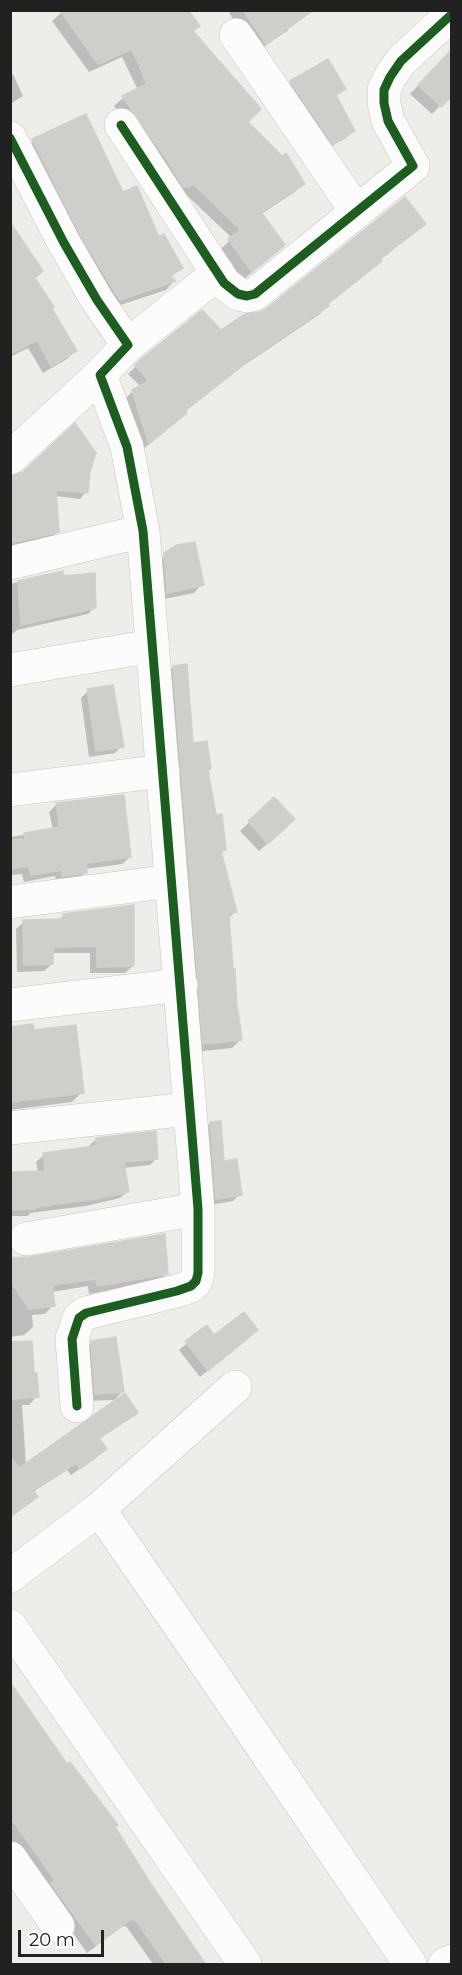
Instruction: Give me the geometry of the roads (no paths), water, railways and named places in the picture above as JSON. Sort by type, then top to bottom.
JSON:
[{"type":"street","points":[[121,125],[230,289],[247,296],[255,294],[413,166],[388,122],[384,90],[401,61],[452,14]]},
{"type":"street","points":[[236,35],[357,212]]},
{"type":"street","points":[[10,138],[64,243],[97,300],[128,345]]},
{"type":"street","points":[[10,458],[100,375],[128,345],[218,273]]},
{"type":"street","points":[[77,1406],[72,1339],[79,1318],[86,1313],[191,1286],[196,1281],[198,1273],[198,1209],[143,531],[127,447],[100,375]]},
{"type":"street","points":[[10,563],[143,531]]},
{"type":"street","points":[[10,670],[153,646]]},
{"type":"street","points":[[10,790],[163,771]]},
{"type":"street","points":[[10,902],[171,881]]},
{"type":"street","points":[[10,1005],[181,985]]},
{"type":"street","points":[[10,1128],[189,1108]]},
{"type":"street","points":[[26,1239],[198,1209]]},
{"type":"street","points":[[10,1576],[99,1509],[236,1387]]},
{"type":"street","points":[[99,1509],[410,1965]]},
{"type":"street","points":[[10,1626],[245,1965]]},
{"type":"street","points":[[10,1858],[58,1926]]},
{"type":"street","points":[[445,1965],[452,1961]]}]
